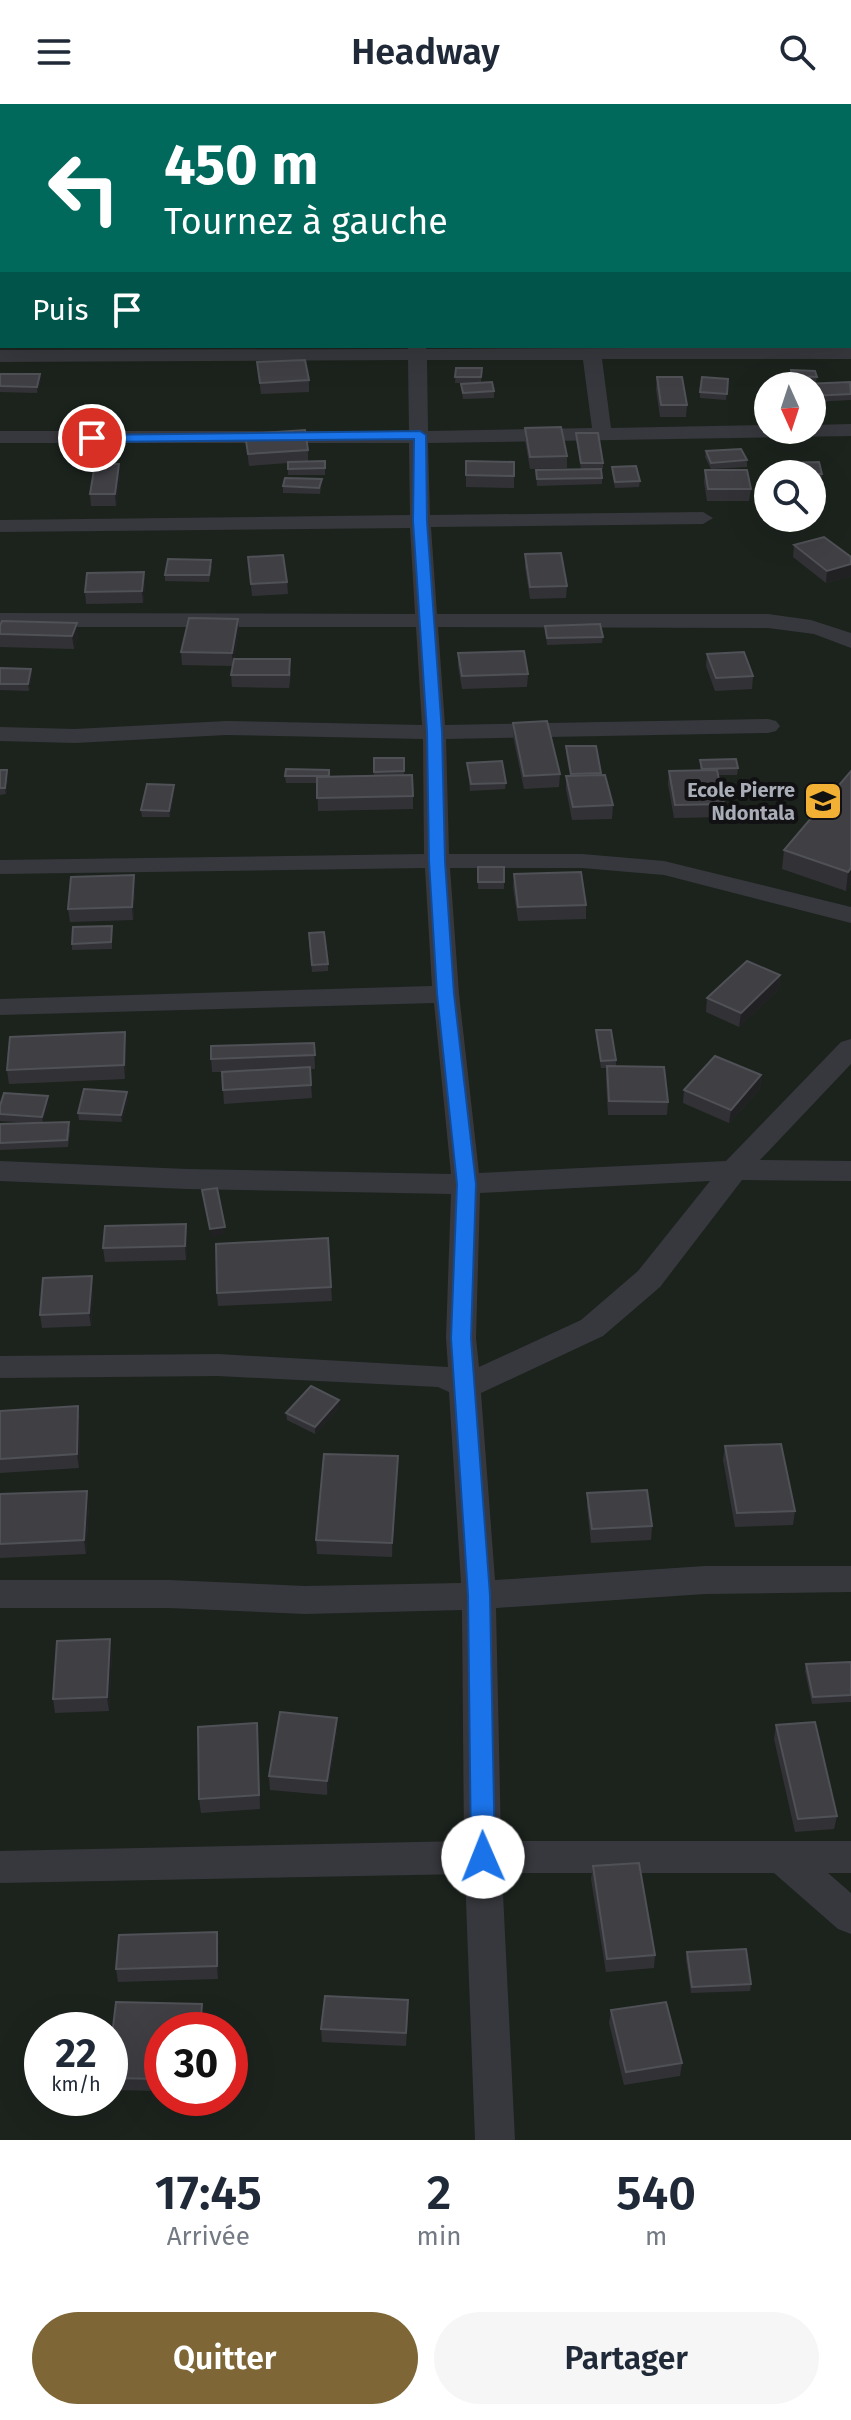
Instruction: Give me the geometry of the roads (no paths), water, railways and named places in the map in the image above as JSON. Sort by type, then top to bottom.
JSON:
[{"type":"street","points":[[417,350],[420,521],[434,732],[437,861],[446,994],[466,1184],[461,1338],[467,1386],[479,1595],[483,1857],[495,2140]]},
{"type":"street","points":[[0,356],[417,350],[851,353]]},
{"type":"street","points":[[592,350],[602,433]]},
{"type":"street","points":[[0,437],[184,440],[851,430]]},
{"type":"street","points":[[0,526],[703,518]]},
{"type":"street","points":[[0,620],[768,621],[832,631],[851,641]]},
{"type":"street","points":[[0,734],[75,736],[226,728],[434,732],[768,726]]},
{"type":"street","points":[[0,867],[582,861],[664,868],[851,915]]},
{"type":"street","points":[[0,1007],[446,994]]},
{"type":"street","points":[[0,1367],[218,1365],[440,1376],[467,1386],[592,1328],[649,1279],[734,1170],[851,1048]]},
{"type":"street","points":[[0,1171],[187,1179],[466,1184],[734,1170],[851,1171]]},
{"type":"street","points":[[0,1594],[169,1594],[305,1600],[479,1595],[705,1580],[851,1579]]},
{"type":"street","points":[[0,1867],[483,1857],[851,1857]]},
{"type":"street","points":[[782,1857],[851,1917]]},
{"type":"place","name":"Ecole Pierre Ndontala","points":[[823,801]]}]
